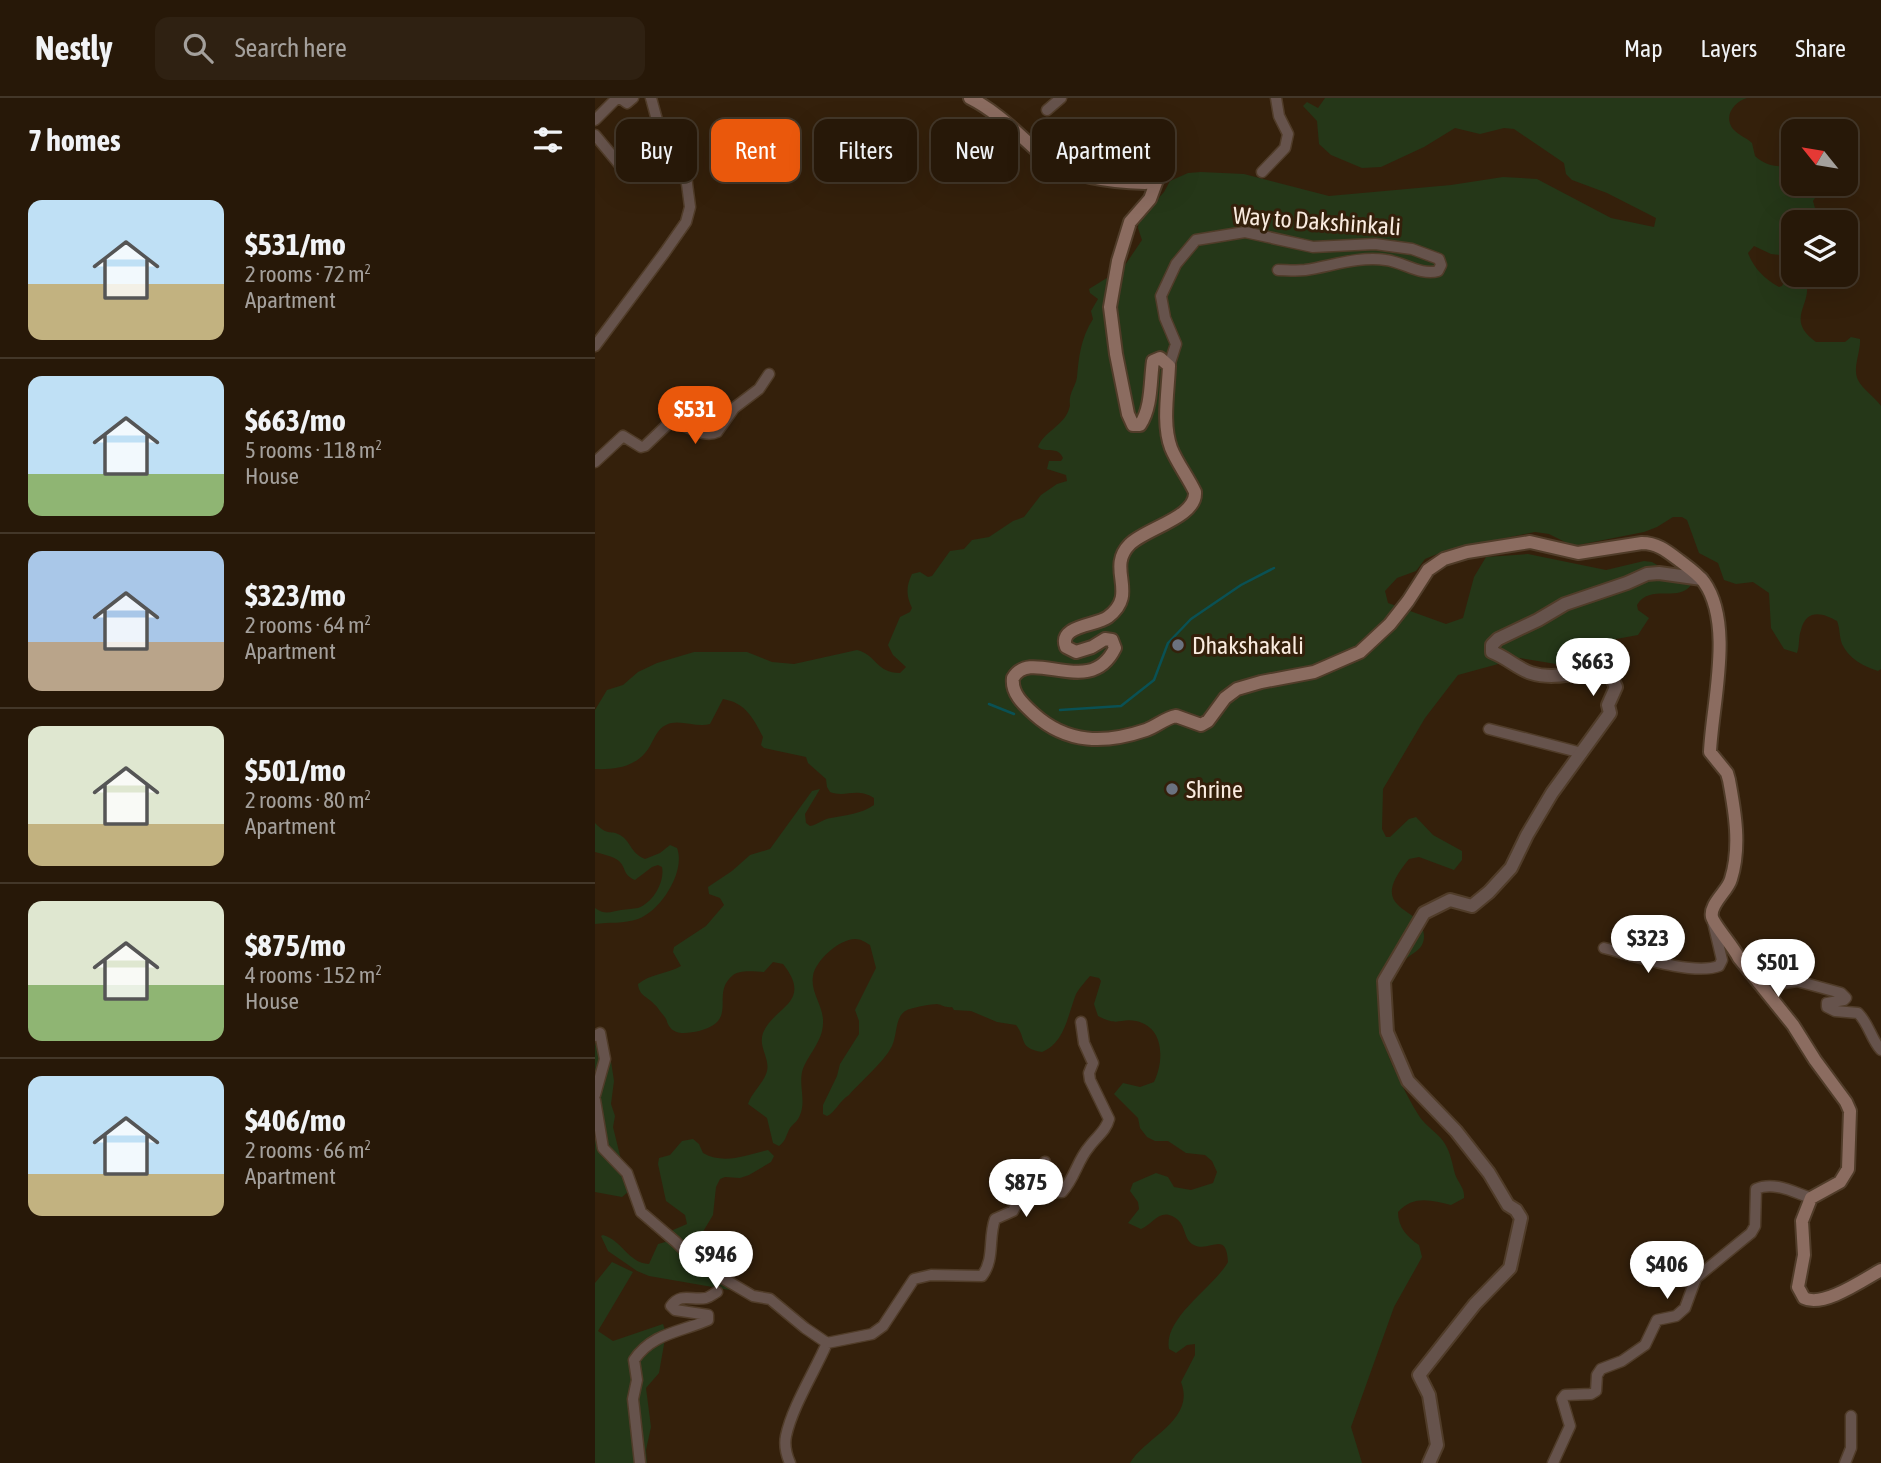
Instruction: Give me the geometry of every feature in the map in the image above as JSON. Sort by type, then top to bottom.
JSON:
[{"type":"main road","points":[[970,98],[1011,126],[1042,155],[1078,173],[1108,182],[1145,183],[1161,169],[1150,199],[1130,222],[1118,261],[1111,303],[1116,354],[1129,418],[1133,425],[1140,425],[1145,416],[1152,384],[1153,360],[1160,358],[1169,366],[1169,440],[1173,453],[1195,492],[1194,502],[1183,513],[1139,537],[1124,551],[1121,568],[1123,599],[1119,608],[1102,621],[1075,628],[1066,636],[1066,647],[1076,652],[1105,639],[1112,640],[1115,648],[1107,660],[1095,669],[1081,672],[1026,667],[1018,670],[1013,678],[1014,691],[1027,708],[1063,734],[1085,739],[1122,736],[1149,729],[1176,716],[1196,725],[1204,724],[1225,698],[1237,689],[1314,672],[1360,652],[1390,624],[1428,569],[1444,559],[1467,552],[1530,542],[1578,553],[1648,543],[1663,548],[1702,579],[1715,607],[1720,649],[1710,752],[1727,773],[1737,838],[1732,878],[1711,910],[1712,918],[1758,983],[1793,1025],[1849,1106],[1851,1126],[1848,1169],[1840,1182],[1811,1198],[1802,1221],[1804,1255],[1798,1287],[1804,1298],[1814,1301],[1833,1296],[1881,1270]]},
{"type":"street","points":[[595,120],[619,98],[627,103],[633,98]]},
{"type":"street","points":[[595,346],[686,222],[690,207],[684,169],[657,120],[651,98]]},
{"type":"street","points":[[1047,110],[1061,98]]},
{"type":"street","points":[[1262,172],[1285,148],[1288,134],[1279,116],[1276,98]]},
{"type":"street","points":[[595,135],[616,160]]},
{"type":"street","name":"Way to Dakshinkali","points":[[1169,366],[1176,344],[1165,318],[1161,296],[1176,264],[1196,240],[1245,232],[1313,247],[1375,244],[1412,248],[1439,259],[1441,265],[1438,271],[1432,273],[1384,259],[1346,261],[1303,270],[1278,270]]},
{"type":"street","points":[[595,462],[623,436],[641,447],[645,446],[670,422],[684,424],[706,434],[717,432],[734,408],[759,389],[769,374]]},
{"type":"street","points":[[1429,1463],[1437,1445],[1429,1395],[1419,1375],[1475,1304],[1510,1268],[1521,1218],[1516,1210],[1508,1205],[1489,1173],[1456,1131],[1408,1081],[1387,1032],[1384,981],[1424,913],[1450,900],[1472,906],[1511,868],[1552,793],[1610,713],[1608,705],[1616,687],[1608,670],[1589,670],[1550,677],[1529,673],[1492,652],[1492,645],[1498,639],[1538,621],[1565,604],[1647,574],[1702,579]]},
{"type":"street","points":[[1489,729],[1582,753]]},
{"type":"street","points":[[1604,948],[1665,963],[1699,969],[1713,968],[1719,966],[1722,960],[1712,918]]},
{"type":"street","points":[[1758,983],[1797,981],[1841,993],[1846,998],[1844,1000],[1827,1003],[1826,1007],[1835,1011],[1858,1013],[1864,1018],[1873,1041],[1881,1050]]},
{"type":"street","points":[[595,1036],[600,1033],[605,1059],[595,1098],[603,1148],[627,1173],[641,1212],[697,1263],[753,1296],[770,1299],[827,1343],[872,1334],[883,1326],[915,1279],[931,1275],[982,1276],[989,1268],[995,1219],[1013,1211],[1024,1189],[1045,1162],[1055,1192],[1058,1194],[1068,1186],[1075,1176],[1081,1158],[1103,1132],[1109,1119],[1090,1080],[1089,1073],[1093,1063],[1084,1043],[1081,1023]]},
{"type":"street","points":[[1553,1463],[1570,1426],[1562,1399],[1565,1395],[1591,1394],[1595,1391],[1601,1369],[1636,1353],[1645,1345],[1657,1320],[1676,1316],[1685,1308],[1696,1278],[1751,1233],[1755,1226],[1756,1189],[1779,1186],[1811,1198]]},
{"type":"street","points":[[639,1463],[633,1399],[637,1380],[634,1360],[641,1349],[666,1334],[708,1320],[708,1315],[675,1310],[671,1306],[675,1301],[680,1298],[705,1299],[717,1292]]},
{"type":"street","points":[[790,1463],[785,1438],[827,1343]]},
{"type":"street","points":[[1845,1463],[1851,1448],[1851,1416]]},
{"type":"green space","points":[[1325,98],[1747,98],[1731,110],[1729,119],[1733,129],[1752,143],[1755,156],[1773,166],[1781,166],[1781,196],[1816,196],[1813,201],[1818,210],[1781,210],[1780,255],[1754,246],[1748,253],[1750,259],[1769,281],[1779,287],[1807,287],[1801,325],[1816,342],[1845,342],[1851,337],[1860,339],[1856,375],[1862,387],[1881,406],[1881,669],[1872,669],[1853,658],[1842,644],[1837,621],[1820,614],[1807,618],[1803,623],[1797,653],[1784,649],[1771,628],[1769,593],[1753,582],[1736,584],[1724,580],[1718,563],[1699,553],[1687,520],[1682,517],[1673,517],[1644,532],[1573,546],[1549,534],[1535,532],[1447,550],[1425,559],[1416,571],[1397,578],[1385,591],[1388,603],[1446,624],[1463,618],[1474,577],[1486,557],[1528,554],[1606,570],[1644,561],[1652,562],[1691,585],[1679,593],[1649,595],[1643,599],[1637,605],[1638,610],[1649,618],[1638,635],[1616,639],[1556,664],[1520,658],[1458,675],[1425,718],[1383,789],[1382,829],[1386,837],[1390,837],[1409,819],[1416,817],[1433,835],[1462,851],[1462,860],[1454,870],[1419,857],[1409,859],[1396,877],[1392,890],[1394,899],[1421,926],[1424,941],[1420,948],[1405,960],[1396,976],[1383,1008],[1383,1032],[1391,1062],[1408,1096],[1419,1115],[1447,1148],[1464,1198],[1451,1205],[1416,1201],[1398,1212],[1401,1227],[1419,1245],[1422,1257],[1394,1307],[1351,1427],[1362,1463],[1130,1463],[1167,1427],[1181,1407],[1184,1395],[1181,1382],[1195,1355],[1195,1344],[1187,1345],[1176,1353],[1169,1349],[1169,1337],[1181,1314],[1228,1262],[1224,1246],[1216,1244],[1198,1247],[1192,1244],[1175,1217],[1158,1217],[1141,1229],[1128,1223],[1139,1209],[1138,1202],[1130,1191],[1133,1183],[1156,1173],[1168,1177],[1174,1187],[1191,1190],[1213,1183],[1217,1172],[1212,1161],[1205,1155],[1186,1153],[1168,1141],[1155,1141],[1147,1137],[1140,1128],[1138,1118],[1114,1094],[1123,1083],[1140,1087],[1154,1082],[1159,1065],[1160,1046],[1152,1030],[1136,1021],[1115,1022],[1098,1016],[1094,1004],[1101,981],[1090,976],[1076,994],[1061,1035],[1050,1048],[1042,1052],[1026,1045],[1016,1025],[937,1004],[912,1008],[901,1015],[894,1041],[884,1058],[827,1116],[823,1114],[823,1105],[840,1064],[859,1034],[859,1021],[855,1010],[876,968],[870,945],[855,939],[849,940],[829,952],[815,970],[813,982],[823,1017],[822,1030],[802,1072],[802,1110],[799,1117],[779,1146],[773,1143],[767,1118],[748,1104],[767,1071],[763,1033],[793,996],[791,977],[783,964],[773,962],[764,972],[743,972],[732,976],[723,991],[722,1014],[711,1026],[699,1031],[678,1033],[672,1029],[657,1007],[642,993],[638,984],[681,966],[673,952],[674,947],[706,926],[724,905],[720,898],[709,894],[708,887],[750,855],[770,849],[812,791],[820,789],[805,814],[806,823],[810,826],[864,810],[874,805],[874,798],[862,793],[830,792],[826,779],[808,763],[806,757],[764,748],[761,745],[763,737],[748,712],[738,704],[723,699],[710,724],[671,723],[659,730],[647,750],[635,761],[612,769],[595,769],[595,710],[607,690],[623,685],[638,672],[657,663],[694,652],[747,652],[772,662],[794,664],[857,650],[864,652],[886,670],[900,673],[906,667],[893,655],[888,645],[900,617],[912,608],[907,591],[912,574],[920,572],[928,577],[932,576],[950,551],[964,549],[972,540],[989,537],[1024,517],[1041,495],[1067,481],[1066,475],[1047,469],[1049,461],[1061,461],[1061,454],[1038,447],[1063,420],[1070,407],[1081,347],[1093,319],[1091,311],[1098,299],[1089,289],[1123,268],[1142,240],[1138,228],[1139,220],[1169,182],[1175,182],[1175,179],[1188,173],[1201,172],[1244,174],[1329,196],[1451,185],[1503,177],[1537,179],[1611,218],[1654,227],[1656,218],[1607,193],[1572,180],[1566,174],[1564,163],[1514,129],[1504,128],[1480,134],[1455,128],[1424,147],[1381,167],[1362,168],[1331,155],[1319,144],[1317,121],[1303,106],[1307,102],[1318,108]]},
{"type":"green space","points":[[595,823],[624,838],[636,854],[645,859],[670,845],[677,848],[679,857],[675,878],[663,899],[647,915],[622,922],[595,924],[595,908],[608,912],[638,908],[649,902],[660,885],[662,867],[652,867],[635,880],[631,878],[619,861],[595,852]]},
{"type":"green space","points":[[595,1043],[611,1061],[614,1081],[611,1104],[615,1116],[613,1127],[628,1188],[628,1192],[622,1197],[595,1192]]},
{"type":"green space","points":[[693,1139],[703,1153],[711,1157],[727,1159],[768,1150],[774,1156],[771,1162],[749,1175],[720,1179],[716,1187],[713,1215],[701,1235],[681,1247],[732,1289],[730,1290],[649,1276],[637,1271],[608,1251],[601,1236],[610,1238],[636,1260],[649,1264],[658,1244],[669,1241],[673,1230],[687,1224],[685,1215],[666,1201],[658,1164],[659,1158],[670,1155],[682,1141]]},
{"type":"green space","points":[[612,1262],[633,1272],[598,1331],[613,1341],[663,1324],[666,1333],[659,1373],[646,1388],[651,1427],[646,1450],[647,1463],[595,1463],[595,1283]]},
{"type":"waterway","points":[[1060,710],[1121,706],[1154,680],[1168,643],[1191,619],[1241,585],[1274,568]]},
{"type":"waterway","points":[[989,704],[1014,714]]},
{"type":"place","name":"Dhakshakali","points":[[1178,645]]},
{"type":"place","name":"Shrine","points":[[1172,789]]}]
